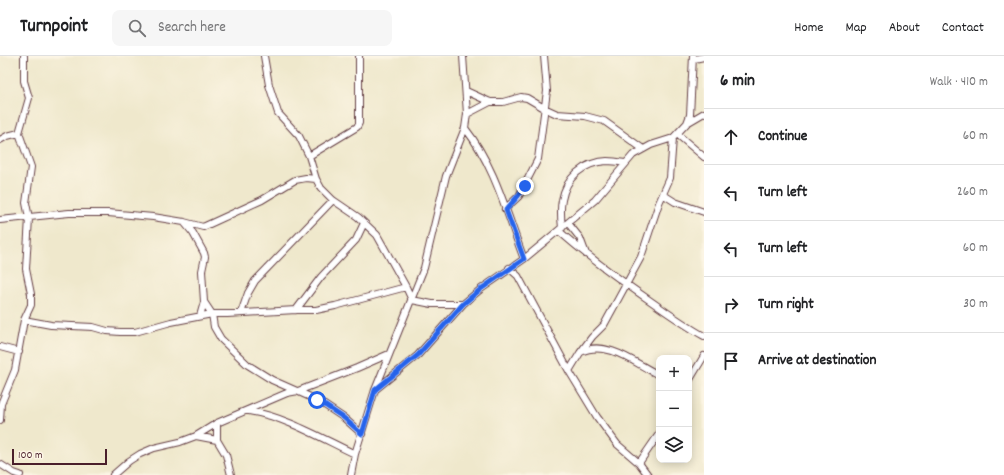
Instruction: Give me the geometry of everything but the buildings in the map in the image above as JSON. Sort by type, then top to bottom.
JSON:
[{"type":"street","points":[[0,420],[0,403],[15,370],[24,320],[32,305],[26,269],[29,218],[26,203],[32,167],[19,133],[29,98],[24,81],[24,56]]},
{"type":"street","points":[[264,56],[269,85],[278,113],[299,136],[310,156],[316,179],[321,188],[333,200],[350,211],[377,235],[412,300]]},
{"type":"street","points":[[310,156],[357,127],[359,123],[359,56]]},
{"type":"street","points":[[351,475],[355,454],[375,390],[424,268],[446,176],[465,128],[467,114],[463,56]]},
{"type":"street","points":[[506,210],[518,196],[538,159],[547,91],[544,56]]},
{"type":"street","points":[[687,123],[690,115],[693,58],[704,58]]},
{"type":"street","points":[[466,91],[490,102],[503,102],[521,97],[527,98],[544,108],[563,115],[585,116],[604,121],[643,149]]},
{"type":"street","points":[[467,114],[490,102]]},
{"type":"street","points":[[375,390],[418,355],[463,304],[509,268],[524,259],[599,196],[633,155],[643,149],[675,136],[687,123],[704,113]]},
{"type":"street","points":[[465,128],[482,151],[524,259]]},
{"type":"street","points":[[0,140],[7,136],[19,133]]},
{"type":"street","points":[[675,136],[704,157]]},
{"type":"street","points":[[569,371],[592,337],[604,325],[641,257],[659,203],[664,196],[670,178],[675,136]]},
{"type":"street","points":[[560,230],[562,201],[566,188],[576,172],[596,162],[608,161],[625,163]]},
{"type":"street","points":[[0,220],[69,213],[108,213],[184,222],[195,226],[207,226],[262,200],[296,180],[306,178],[316,179]]},
{"type":"street","points":[[664,196],[675,202],[704,212]]},
{"type":"street","points":[[241,313],[248,293],[255,281],[333,200]]},
{"type":"street","points":[[184,222],[193,233],[206,257],[202,271],[204,302],[200,316]]},
{"type":"street","points":[[296,310],[321,277],[356,240],[364,223]]},
{"type":"street","points":[[568,223],[580,238],[587,255]]},
{"type":"street","points":[[560,230],[587,255],[626,284],[691,329],[704,336]]},
{"type":"street","points":[[509,268],[518,276],[569,371],[597,416],[617,444],[639,463],[648,475]]},
{"type":"street","points":[[24,320],[51,325],[93,327],[107,331],[120,332],[146,329],[212,314],[316,310],[406,287]]},
{"type":"street","points":[[412,300],[432,304],[463,304]]},
{"type":"street","points":[[204,302],[212,314],[214,327],[221,339],[248,365],[272,380],[329,407],[362,434]]},
{"type":"street","points":[[0,347],[19,352]]},
{"type":"street","points":[[580,353],[588,348],[596,347],[610,350],[656,373]]},
{"type":"street","points":[[113,475],[129,461],[140,454],[154,448],[180,442],[196,436],[217,423],[249,411],[287,393],[298,391],[389,354]]},
{"type":"street","points":[[692,376],[704,356]]},
{"type":"street","points":[[0,392],[7,390]]},
{"type":"street","points":[[249,411],[266,413],[355,454]]},
{"type":"street","points":[[217,423],[217,440],[226,455],[231,475]]},
{"type":"street","points":[[196,436],[217,440]]},
{"type":"street","points":[[639,463],[656,438]]},
{"type":"street","points":[[0,464],[20,475]]},
{"type":"route","points":[[317,400],[344,418],[362,434],[375,390],[418,355],[463,304],[509,268],[524,259],[506,210],[525,186]]}]
